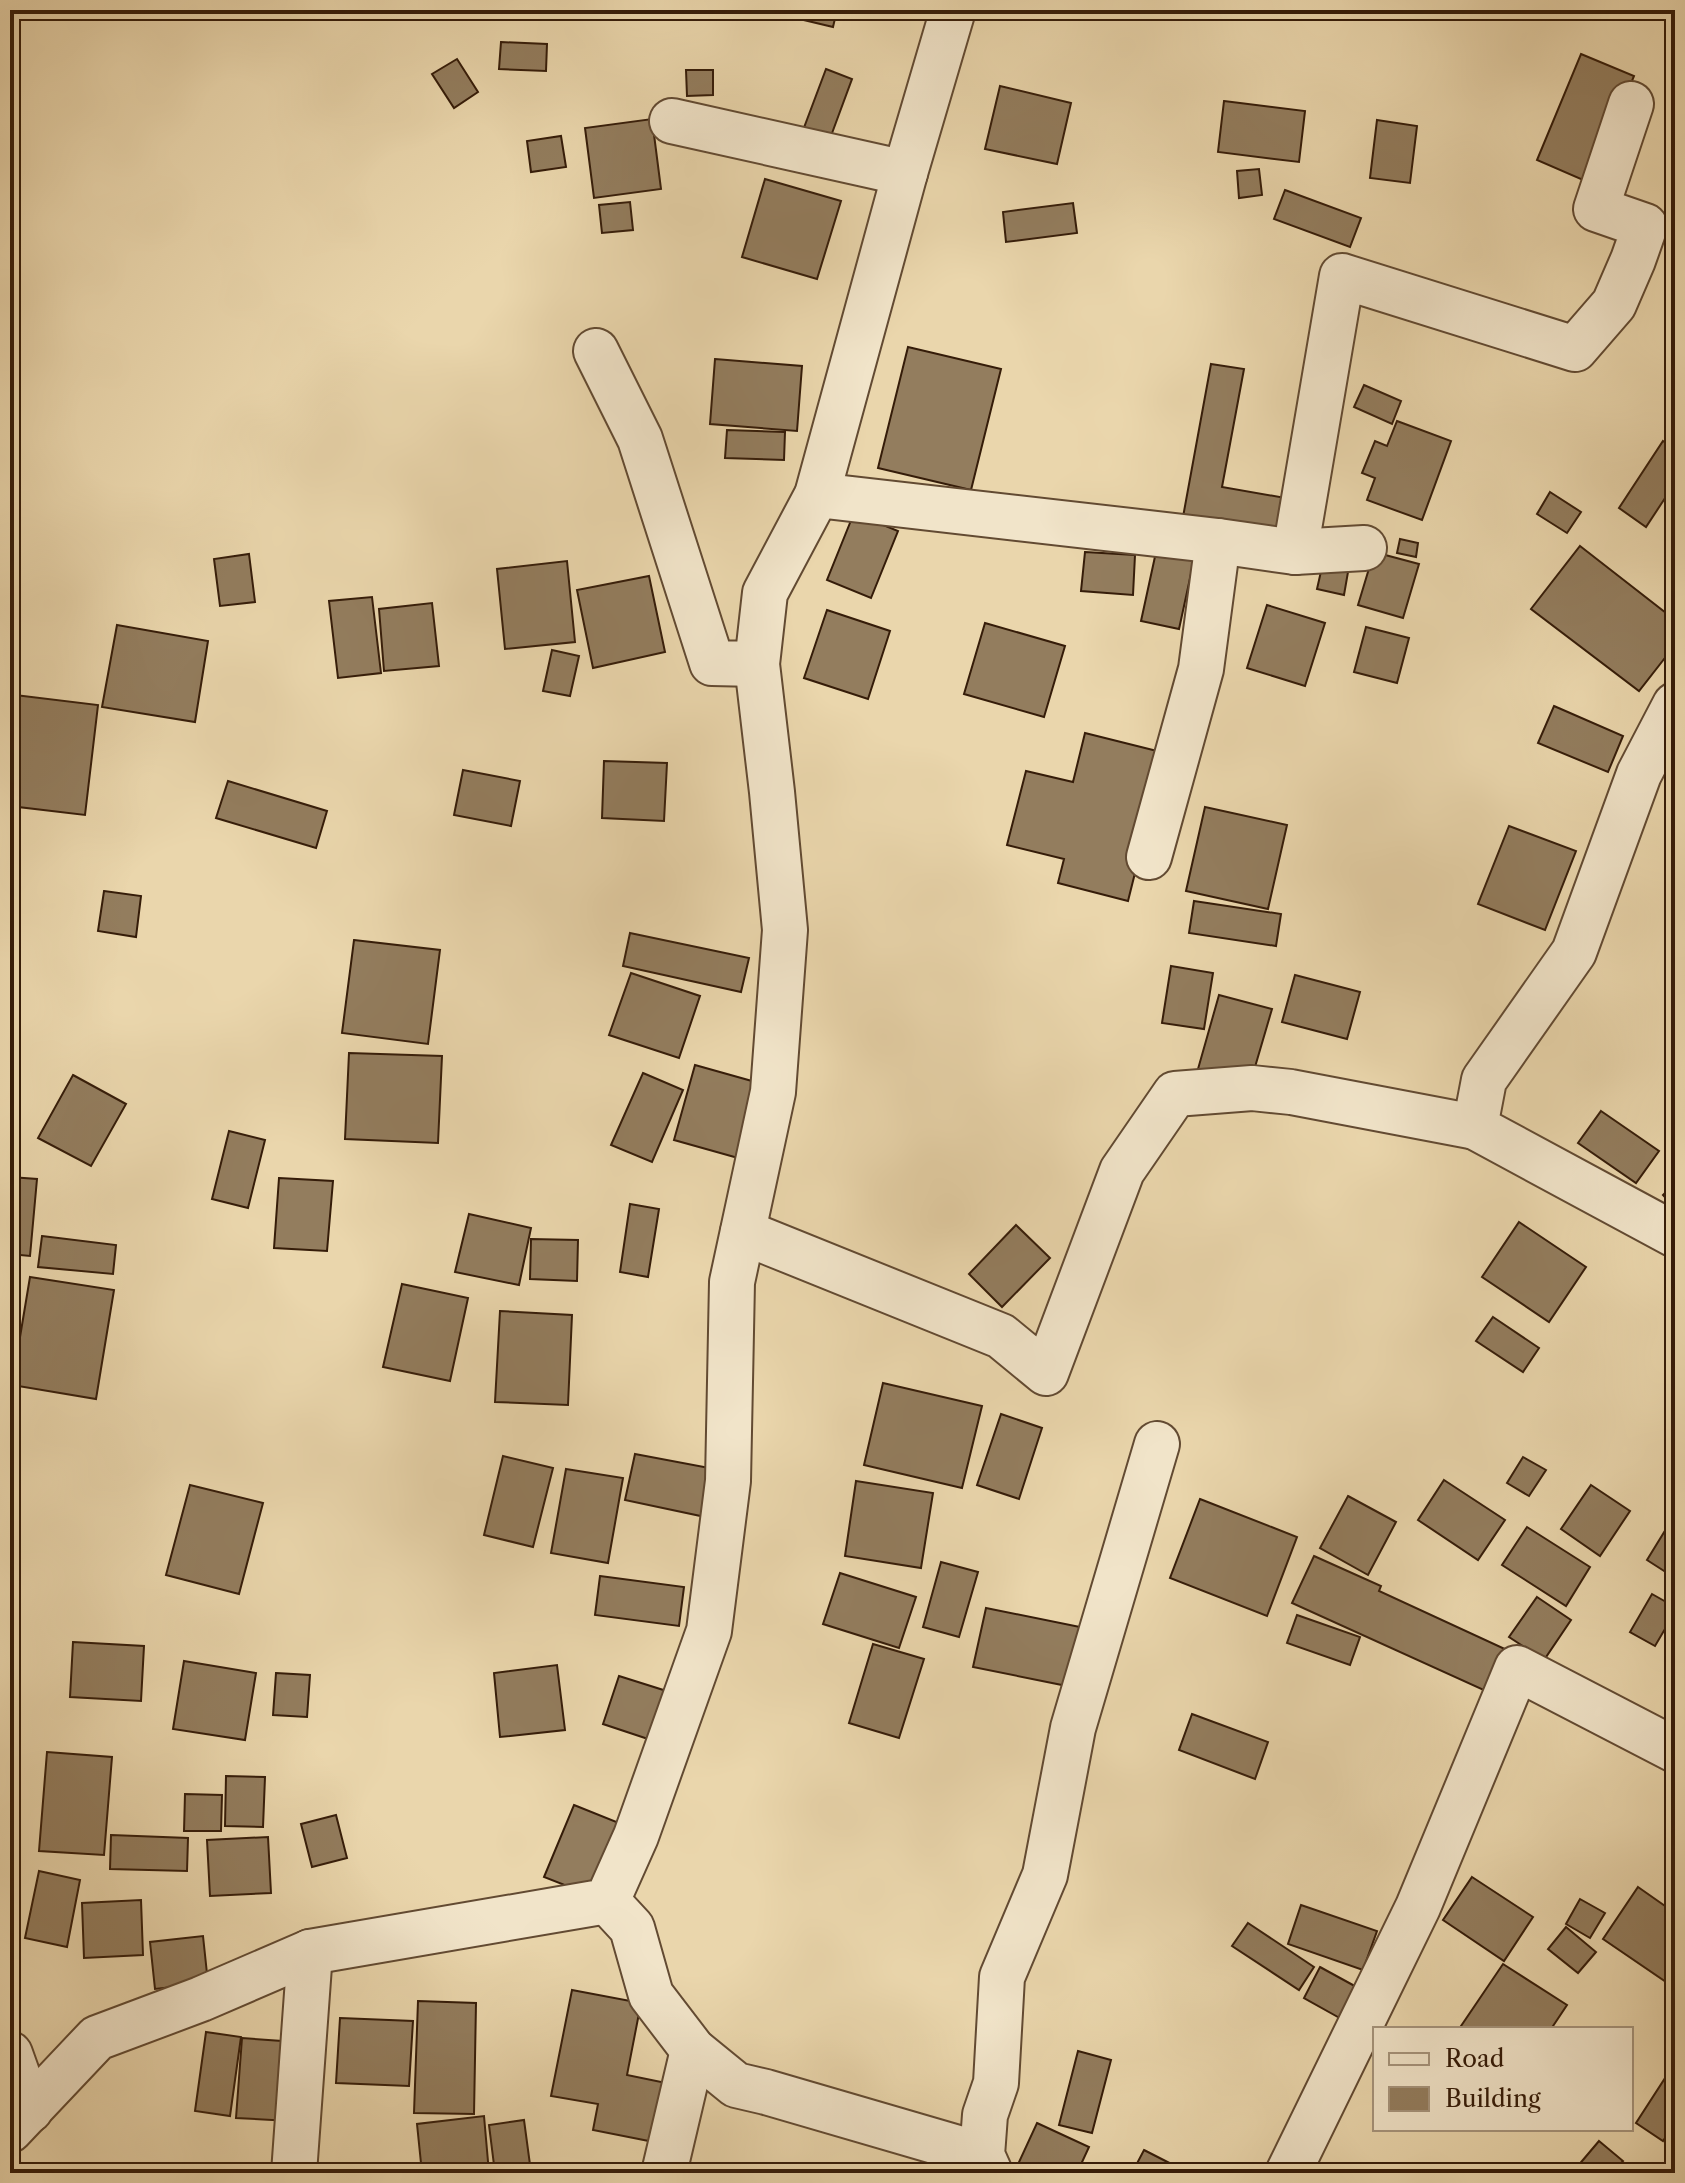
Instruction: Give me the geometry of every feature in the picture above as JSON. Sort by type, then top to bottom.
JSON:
[{"type":"street","points":[[607,1901],[636,1836],[709,1631],[728,1481],[732,1282],[773,1092],[785,930],[757,664],[765,593],[817,495],[953,10]]},
{"type":"street","points":[[1295,552],[1342,276],[1575,349],[1614,304],[1645,226],[1596,209],[1631,104]]},
{"type":"street","points":[[672,121],[905,173]]},
{"type":"street","points":[[596,351],[640,439],[712,663],[757,664]]},
{"type":"street","points":[[817,495],[1295,552],[1364,548]]},
{"type":"street","points":[[1149,857],[1201,669],[1218,541]]},
{"type":"street","points":[[1475,1127],[1484,1080],[1574,952],[1639,774],[1675,705]]},
{"type":"street","points":[[743,1232],[1001,1336],[1046,1373],[1122,1171],[1175,1094],[1252,1088],[1291,1092],[1475,1127],[1675,1235]]},
{"type":"street","points":[[607,1901],[632,1928],[651,1995],[693,2050],[736,2085],[986,2164],[985,2115],[996,2083],[1002,1977],[1045,1875],[1073,1728],[1157,1444]]},
{"type":"street","points":[[1288,2173],[1418,1907],[1517,1668],[1675,1750]]},
{"type":"street","points":[[20,2120],[97,2038],[201,1999],[310,1952],[607,1901]]},
{"type":"street","points":[[294,2173],[310,1952]]},
{"type":"street","points":[[664,2173],[693,2050]]},
{"type":"street","points":[[10,2054],[20,2120]]},
{"type":"building","points":[[793,10],[837,10],[833,27],[791,17]]},
{"type":"building","points":[[501,42],[547,44],[546,71],[499,69]]},
{"type":"building","points":[[1581,54],[1634,76],[1590,183],[1537,160]]},
{"type":"building","points":[[457,59],[478,92],[454,108],[432,74]]},
{"type":"building","points":[[826,69],[852,79],[828,144],[802,133]]},
{"type":"building","points":[[686,70],[713,70],[713,95],[687,96]]},
{"type":"building","points":[[1000,86],[1071,103],[1057,164],[985,149]]},
{"type":"building","points":[[1224,101],[1305,111],[1299,162],[1218,152]]},
{"type":"building","points":[[652,119],[661,189],[594,198],[585,128]]},
{"type":"building","points":[[1377,120],[1417,126],[1410,183],[1370,178]]},
{"type":"building","points":[[561,136],[566,167],[531,172],[527,141]]},
{"type":"building","points":[[1259,169],[1262,195],[1239,198],[1237,171]]},
{"type":"building","points":[[765,179],[841,201],[817,279],[742,257]]},
{"type":"building","points":[[1285,190],[1361,218],[1350,247],[1274,219]]},
{"type":"building","points":[[630,202],[633,230],[602,233],[599,205]]},
{"type":"building","points":[[1073,203],[1077,233],[1006,242],[1003,212]]},
{"type":"building","points":[[908,347],[1001,369],[971,490],[878,468]]},
{"type":"building","points":[[715,359],[802,366],[797,431],[710,424]]},
{"type":"building","points":[[1211,364],[1244,369],[1222,487],[1291,499],[1284,535],[1183,517]]},
{"type":"building","points":[[1364,385],[1401,401],[1392,424],[1354,407]]},
{"type":"building","points":[[1397,421],[1451,441],[1422,520],[1367,500],[1375,478],[1362,473],[1375,441],[1387,446]]},
{"type":"building","points":[[727,430],[785,432],[784,460],[725,458]]},
{"type":"building","points":[[1663,441],[1675,449],[1675,483],[1646,527],[1619,508]]},
{"type":"building","points":[[1550,492],[1581,512],[1567,533],[1537,514]]},
{"type":"building","points":[[854,513],[898,531],[871,598],[827,580]]},
{"type":"building","points":[[1400,539],[1418,543],[1416,557],[1397,553]]},
{"type":"building","points":[[1580,546],[1675,620],[1675,645],[1639,691],[1531,609]]},
{"type":"building","points":[[1085,552],[1135,555],[1133,595],[1081,591]]},
{"type":"building","points":[[1156,552],[1194,560],[1179,629],[1141,621]]},
{"type":"building","points":[[1374,552],[1419,564],[1403,618],[1358,605]]},
{"type":"building","points":[[249,554],[255,602],[220,606],[214,559]]},
{"type":"building","points":[[567,561],[575,642],[505,649],[497,569]]},
{"type":"building","points":[[1322,567],[1348,572],[1344,595],[1317,589]]},
{"type":"building","points":[[649,576],[665,652],[593,668],[577,590]]},
{"type":"building","points":[[372,597],[381,673],[338,678],[329,601]]},
{"type":"building","points":[[432,603],[439,666],[384,671],[379,609]]},
{"type":"building","points":[[1267,605],[1325,623],[1305,686],[1247,668]]},
{"type":"building","points":[[827,610],[890,631],[868,699],[804,678]]},
{"type":"building","points":[[985,623],[1065,646],[1044,717],[964,694]]},
{"type":"building","points":[[117,625],[208,641],[195,722],[102,707]]},
{"type":"building","points":[[1366,627],[1409,638],[1397,683],[1354,672]]},
{"type":"building","points":[[552,650],[579,656],[570,696],[543,691]]},
{"type":"building","points":[[15,695],[98,705],[85,815],[10,806],[10,739]]},
{"type":"building","points":[[1554,706],[1623,736],[1608,772],[1538,743]]},
{"type":"building","points":[[1085,733],[1165,753],[1128,901],[1058,883],[1064,859],[1007,845],[1026,771],[1073,782]]},
{"type":"building","points":[[604,761],[667,763],[664,821],[602,818]]},
{"type":"building","points":[[463,770],[520,781],[511,826],[454,815]]},
{"type":"building","points":[[228,781],[327,811],[316,848],[216,818]]},
{"type":"building","points":[[1205,807],[1287,825],[1268,909],[1186,891]]},
{"type":"building","points":[[1509,826],[1576,851],[1545,930],[1478,904]]},
{"type":"building","points":[[104,891],[141,896],[136,937],[98,931]]},
{"type":"building","points":[[1194,901],[1281,914],[1276,946],[1189,933]]},
{"type":"building","points":[[630,933],[749,958],[741,992],[623,966]]},
{"type":"building","points":[[354,940],[440,950],[428,1044],[342,1033]]},
{"type":"building","points":[[1171,966],[1213,973],[1204,1029],[1162,1023]]},
{"type":"building","points":[[631,973],[700,996],[679,1058],[609,1035]]},
{"type":"building","points":[[1295,975],[1360,992],[1347,1039],[1282,1022]]},
{"type":"building","points":[[1219,995],[1272,1009],[1250,1084],[1198,1069]]},
{"type":"building","points":[[349,1053],[442,1056],[438,1143],[345,1139]]},
{"type":"building","points":[[695,1065],[759,1083],[738,1158],[674,1140]]},
{"type":"building","points":[[643,1073],[683,1090],[652,1162],[611,1145]]},
{"type":"building","points":[[73,1075],[126,1104],[91,1166],[38,1138]]},
{"type":"building","points":[[1601,1111],[1659,1151],[1636,1183],[1578,1143]]},
{"type":"building","points":[[229,1131],[265,1140],[248,1208],[212,1199]]},
{"type":"building","points":[[10,1177],[37,1179],[30,1256],[10,1254]]},
{"type":"building","points":[[279,1178],[333,1181],[327,1251],[274,1248]]},
{"type":"building","points":[[1675,1183],[1675,1208],[1663,1195]]},
{"type":"building","points":[[630,1204],[659,1209],[648,1277],[620,1272]]},
{"type":"building","points":[[469,1214],[531,1228],[519,1285],[455,1272]]},
{"type":"building","points":[[1519,1222],[1586,1267],[1549,1322],[1482,1277]]},
{"type":"building","points":[[1016,1225],[1050,1258],[1002,1307],[969,1274]]},
{"type":"building","points":[[42,1236],[116,1245],[113,1274],[38,1267]]},
{"type":"building","points":[[531,1239],[578,1240],[577,1281],[530,1279]]},
{"type":"building","points":[[30,1277],[114,1290],[96,1399],[12,1385]]},
{"type":"building","points":[[402,1284],[468,1298],[450,1381],[383,1367]]},
{"type":"building","points":[[500,1311],[572,1315],[568,1405],[495,1402]]},
{"type":"building","points":[[1493,1317],[1539,1348],[1523,1372],[1476,1341]]},
{"type":"building","points":[[883,1383],[982,1406],[962,1488],[864,1465]]},
{"type":"building","points":[[1001,1414],[1042,1428],[1019,1499],[977,1485]]},
{"type":"building","points":[[635,1454],[720,1470],[710,1518],[625,1500]]},
{"type":"building","points":[[503,1456],[553,1468],[533,1547],[484,1535]]},
{"type":"building","points":[[1523,1457],[1546,1470],[1529,1496],[1507,1483]]},
{"type":"building","points":[[566,1469],[623,1478],[608,1563],[551,1553]]},
{"type":"building","points":[[1444,1480],[1505,1520],[1478,1560],[1418,1520]]},
{"type":"building","points":[[856,1481],[933,1493],[921,1568],[845,1556]]},
{"type":"building","points":[[190,1485],[263,1503],[239,1594],[166,1575]]},
{"type":"building","points":[[1591,1485],[1630,1511],[1600,1556],[1561,1529]]},
{"type":"building","points":[[1348,1496],[1396,1522],[1368,1575],[1320,1548]]},
{"type":"building","points":[[1200,1499],[1297,1537],[1267,1616],[1170,1578]]},
{"type":"building","points":[[1675,1517],[1675,1578],[1647,1560]]},
{"type":"building","points":[[1527,1527],[1590,1567],[1566,1606],[1502,1565]]},
{"type":"building","points":[[1314,1556],[1381,1586],[1379,1591],[1507,1650],[1488,1692],[1292,1603]]},
{"type":"building","points":[[941,1562],[978,1572],[959,1637],[923,1627]]},
{"type":"building","points":[[840,1573],[916,1597],[899,1648],[823,1624]]},
{"type":"building","points":[[600,1576],[684,1587],[679,1626],[595,1615]]},
{"type":"building","points":[[1652,1594],[1675,1607],[1655,1646],[1630,1632]]},
{"type":"building","points":[[1537,1597],[1571,1620],[1544,1660],[1509,1637]]},
{"type":"building","points":[[986,1608],[1080,1627],[1067,1686],[973,1667]]},
{"type":"building","points":[[1297,1615],[1360,1637],[1350,1665],[1287,1643]]},
{"type":"building","points":[[73,1642],[144,1646],[141,1701],[70,1697]]},
{"type":"building","points":[[873,1644],[924,1659],[899,1738],[849,1723]]},
{"type":"building","points":[[184,1661],[256,1673],[245,1740],[173,1729]]},
{"type":"building","points":[[557,1665],[565,1730],[500,1737],[494,1673]]},
{"type":"building","points":[[276,1673],[310,1675],[307,1717],[273,1715]]},
{"type":"building","points":[[619,1676],[676,1694],[660,1743],[603,1724]]},
{"type":"building","points":[[1192,1714],[1268,1742],[1255,1779],[1179,1750]]},
{"type":"building","points":[[47,1752],[112,1757],[104,1855],[39,1851]]},
{"type":"building","points":[[226,1776],[265,1777],[263,1827],[225,1826]]},
{"type":"building","points":[[185,1794],[222,1795],[221,1831],[184,1831]]},
{"type":"building","points":[[574,1805],[619,1823],[590,1895],[544,1877]]},
{"type":"building","points":[[336,1815],[347,1858],[312,1867],[301,1824]]},
{"type":"building","points":[[111,1835],[188,1838],[187,1871],[110,1869]]},
{"type":"building","points":[[268,1837],[271,1893],[210,1896],[207,1840]]},
{"type":"building","points":[[39,1871],[80,1880],[67,1947],[25,1938]]},
{"type":"building","points":[[1472,1877],[1533,1917],[1504,1961],[1443,1920]]},
{"type":"building","points":[[1638,1887],[1675,1913],[1675,1981],[1672,1986],[1603,1939]]},
{"type":"building","points":[[1580,1899],[1605,1913],[1590,1938],[1566,1924]]},
{"type":"building","points":[[141,1900],[143,1955],[84,1958],[82,1903]]},
{"type":"building","points":[[1301,1905],[1377,1931],[1363,1970],[1288,1944]]},
{"type":"building","points":[[1248,1923],[1314,1967],[1299,1990],[1232,1946]]},
{"type":"building","points":[[1566,1927],[1596,1952],[1578,1973],[1548,1949]]},
{"type":"building","points":[[203,1936],[208,1983],[155,1989],[150,1942]]},
{"type":"building","points":[[1503,1964],[1567,2005],[1552,2027],[1460,2027]]},
{"type":"building","points":[[1320,1967],[1362,1990],[1345,2021],[1304,1998]]},
{"type":"building","points":[[572,1990],[641,2003],[627,2075],[671,2084],[659,2143],[593,2130],[598,2104],[551,2096]]},
{"type":"building","points":[[418,2001],[476,2003],[474,2114],[414,2113]]},
{"type":"building","points":[[340,2018],[413,2021],[409,2086],[336,2083]]},
{"type":"building","points":[[206,2032],[241,2037],[230,2116],[195,2111]]},
{"type":"building","points":[[242,2038],[296,2042],[290,2121],[236,2118]]},
{"type":"building","points":[[1078,2051],[1111,2060],[1092,2133],[1059,2125]]},
{"type":"building","points":[[1669,2072],[1675,2076],[1675,2123],[1663,2141],[1636,2123]]},
{"type":"building","points":[[484,2116],[489,2173],[422,2173],[417,2124]]},
{"type":"building","points":[[524,2120],[531,2172],[495,2173],[489,2125]]},
{"type":"building","points":[[1037,2123],[1089,2147],[1077,2173],[1014,2173]]},
{"type":"building","points":[[1599,2141],[1623,2161],[1612,2173],[1584,2173],[1577,2167]]},
{"type":"building","points":[[1144,2150],[1189,2173],[1132,2173]]}]
